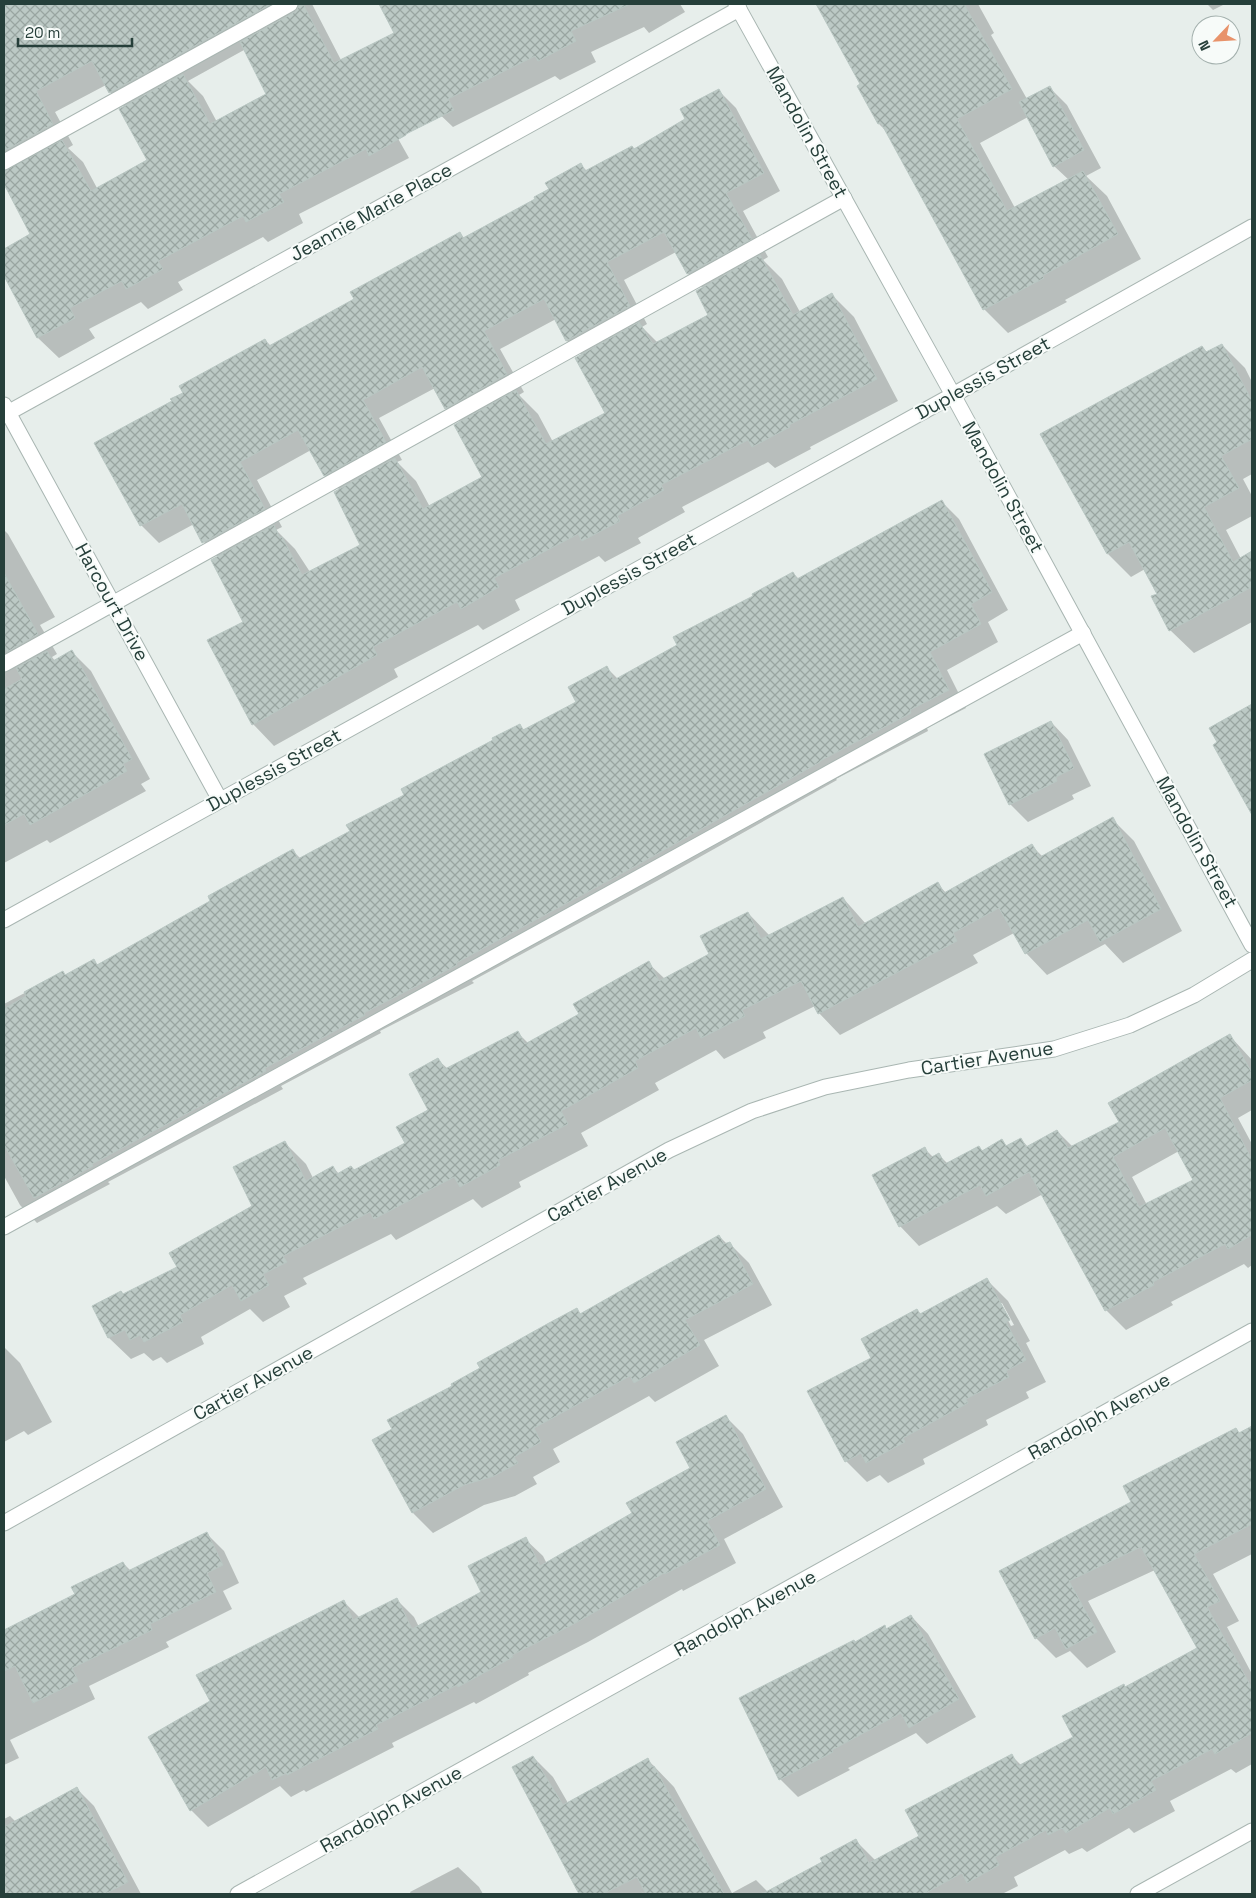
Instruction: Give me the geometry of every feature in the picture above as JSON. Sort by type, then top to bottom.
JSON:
[{"type":"street","points":[[4,162],[290,4]]},
{"type":"street","name":"Mandolin Street","points":[[738,6],[953,395],[1252,945]]},
{"type":"street","name":"Jeannie Marie Place","points":[[5,411],[738,6]]},
{"type":"street","points":[[4,664],[844,198]]},
{"type":"street","name":"Duplessis Street","points":[[4,920],[953,395],[1252,227]]},
{"type":"street","name":"Harcourt Drive","points":[[5,411],[220,800]]},
{"type":"street","points":[[4,1227],[1083,633]]},
{"type":"street","name":"Cartier Avenue","points":[[4,1523],[669,1150],[752,1111],[825,1087],[909,1070],[1054,1048],[1113,1031],[1194,995],[1252,960]]},
{"type":"street","name":"Randolph Avenue","points":[[238,1894],[1252,1331]]},
{"type":"street","points":[[1138,1894],[1252,1831]]},
{"type":"building","points":[[4,4],[271,4],[109,93],[92,61],[36,91],[53,124],[4,151]]},
{"type":"building","points":[[299,4],[303,4],[334,63],[394,33],[379,4],[630,4],[571,31],[576,41],[538,61],[535,56],[448,99],[454,110],[406,134],[369,156],[366,149],[279,194],[284,202],[246,222],[243,216],[158,261],[163,269],[126,289],[122,281],[70,308],[75,318],[37,338],[4,276],[4,249],[30,234],[4,184],[4,171],[62,140],[91,191],[147,160],[119,109],[183,74],[210,124],[266,94],[240,42],[295,12]]},
{"type":"building","points":[[816,4],[964,4],[1012,89],[957,119],[1007,211],[1083,171],[1118,234],[1042,276],[1044,278],[983,310],[881,123],[878,124],[857,86],[860,84]]},
{"type":"building","points":[[1050,86],[1084,150],[1053,167],[1019,102]]},
{"type":"building","points":[[719,89],[764,173],[726,193],[752,239],[687,274],[664,232],[607,262],[630,306],[566,341],[544,299],[484,331],[507,374],[445,409],[422,367],[363,400],[386,442],[324,476],[298,430],[240,462],[265,509],[202,543],[182,504],[140,526],[94,443],[172,401],[170,399],[183,393],[179,386],[265,339],[269,346],[354,299],[350,292],[460,232],[463,238],[535,199],[534,197],[549,189],[545,183],[581,163],[585,171],[632,146],[634,149],[685,119],[680,109]]},
{"type":"building","points":[[760,255],[793,315],[832,293],[877,379],[789,425],[790,427],[752,447],[748,440],[661,485],[664,490],[617,516],[620,521],[582,541],[578,534],[494,578],[499,587],[461,609],[457,602],[373,647],[377,655],[252,725],[207,640],[243,622],[211,560],[274,525],[302,575],[360,545],[334,492],[395,458],[423,509],[482,477],[454,425],[516,390],[546,444],[605,413],[575,358],[639,322],[653,344],[708,315],[696,291]]},
{"type":"building","points":[[1222,344],[1252,401],[1252,439],[1221,456],[1239,488],[1204,507],[1233,562],[1252,551],[1252,587],[1169,631],[1151,596],[1157,594],[1129,542],[1107,554],[1040,434],[1202,346],[1206,352]]},
{"type":"building","points":[[942,500],[992,592],[971,604],[981,624],[930,652],[949,690],[910,710],[911,713],[820,761],[639,864],[456,963],[457,965],[364,1013],[365,1015],[265,1068],[266,1071],[92,1164],[93,1166],[34,1198],[4,1145],[4,1009],[26,996],[24,992],[63,971],[65,975],[94,959],[97,965],[210,901],[208,896],[293,849],[298,859],[350,831],[346,825],[404,795],[401,789],[520,724],[523,730],[576,702],[568,687],[607,666],[614,680],[677,645],[673,637],[753,596],[752,594],[793,572],[797,579]]},
{"type":"building","points":[[4,573],[38,634],[7,652],[4,647]]},
{"type":"building","points":[[72,650],[132,759],[123,764],[127,771],[30,825],[24,814],[4,825],[4,689],[22,679],[16,668],[47,651],[53,661]]},
{"type":"building","points":[[1252,704],[1252,815],[1213,745],[1217,742],[1209,728]]},
{"type":"building","points":[[1051,721],[1074,768],[1056,777],[1057,781],[1009,805],[984,754]]},
{"type":"building","points":[[1113,817],[1161,909],[1100,942],[1088,920],[1025,954],[999,908],[953,933],[957,941],[818,1014],[801,981],[742,1010],[745,1016],[701,1038],[696,1028],[635,1061],[638,1068],[561,1111],[568,1124],[498,1160],[500,1165],[460,1187],[454,1177],[374,1219],[370,1212],[283,1256],[287,1262],[263,1274],[269,1285],[241,1301],[232,1285],[180,1315],[183,1322],[144,1342],[140,1335],[130,1340],[125,1330],[108,1338],[92,1306],[121,1291],[123,1294],[177,1267],[169,1253],[252,1206],[233,1167],[285,1141],[306,1181],[333,1166],[337,1174],[351,1166],[354,1170],[405,1143],[396,1127],[428,1110],[409,1074],[438,1058],[445,1069],[518,1031],[525,1044],[579,1014],[573,1004],[649,961],[659,981],[709,954],[700,936],[748,912],[761,939],[843,897],[858,927],[938,882],[944,893],[1032,844],[1040,857]]},
{"type":"building","points":[[1230,1034],[1252,1073],[1252,1080],[1220,1098],[1252,1160],[1252,1235],[1228,1249],[1225,1244],[1153,1282],[1154,1285],[1105,1311],[1029,1172],[986,1196],[980,1185],[899,1227],[872,1175],[925,1147],[930,1158],[939,1153],[945,1164],[979,1146],[982,1151],[1002,1139],[1006,1146],[1021,1138],[1026,1147],[1057,1130],[1068,1148],[1119,1122],[1108,1103]],"holes":[[[1165,1128],[1193,1180],[1139,1207],[1113,1157]]]},
{"type":"building","points":[[719,1235],[724,1244],[730,1242],[753,1284],[685,1320],[700,1345],[634,1383],[630,1376],[534,1428],[541,1442],[514,1457],[518,1463],[494,1476],[464,1485],[412,1513],[372,1440],[392,1429],[387,1420],[452,1386],[451,1384],[480,1368],[477,1363],[577,1308],[580,1314]]},
{"type":"building","points":[[987,1278],[1010,1320],[1006,1322],[1026,1360],[1006,1371],[1009,1377],[966,1399],[968,1403],[903,1438],[905,1442],[866,1463],[861,1453],[845,1462],[807,1391],[871,1358],[861,1339],[917,1309],[920,1314]]},
{"type":"building","points":[[726,1415],[766,1489],[707,1521],[720,1545],[512,1655],[513,1657],[458,1687],[457,1685],[376,1725],[378,1729],[287,1775],[287,1773],[272,1780],[266,1767],[190,1811],[148,1737],[210,1701],[196,1675],[344,1600],[353,1620],[397,1598],[412,1629],[481,1592],[468,1566],[526,1537],[540,1566],[632,1513],[626,1503],[690,1468],[676,1442]]},
{"type":"building","points":[[1252,1426],[1252,1524],[1194,1554],[1220,1601],[1207,1607],[1252,1688],[1252,1733],[1215,1754],[1212,1749],[1151,1781],[1156,1790],[1113,1814],[1110,1808],[1066,1833],[1062,1828],[1048,1835],[1046,1830],[995,1857],[999,1865],[967,1883],[962,1873],[924,1894],[762,1894],[822,1862],[820,1858],[856,1839],[869,1863],[919,1836],[905,1810],[1012,1754],[1018,1766],[1073,1737],[1062,1716],[1124,1684],[1125,1687],[1197,1648],[1141,1547],[1069,1581],[1097,1632],[1066,1649],[1055,1628],[1035,1639],[999,1571],[1131,1502],[1123,1486],[1236,1428],[1239,1433]]},
{"type":"building","points":[[207,1532],[223,1565],[207,1573],[216,1592],[150,1624],[152,1630],[72,1668],[78,1681],[33,1703],[15,1666],[4,1671],[4,1630],[75,1594],[71,1587],[123,1562],[128,1571]]},
{"type":"building","points":[[911,1615],[959,1699],[909,1728],[901,1713],[779,1780],[739,1698],[854,1640],[855,1642],[885,1625],[886,1629]]},
{"type":"building","points":[[533,1756],[563,1805],[648,1758],[724,1894],[646,1894],[637,1877],[603,1894],[579,1894],[512,1767]]},
{"type":"building","points":[[77,1787],[128,1882],[105,1894],[4,1894],[4,1827]]}]
